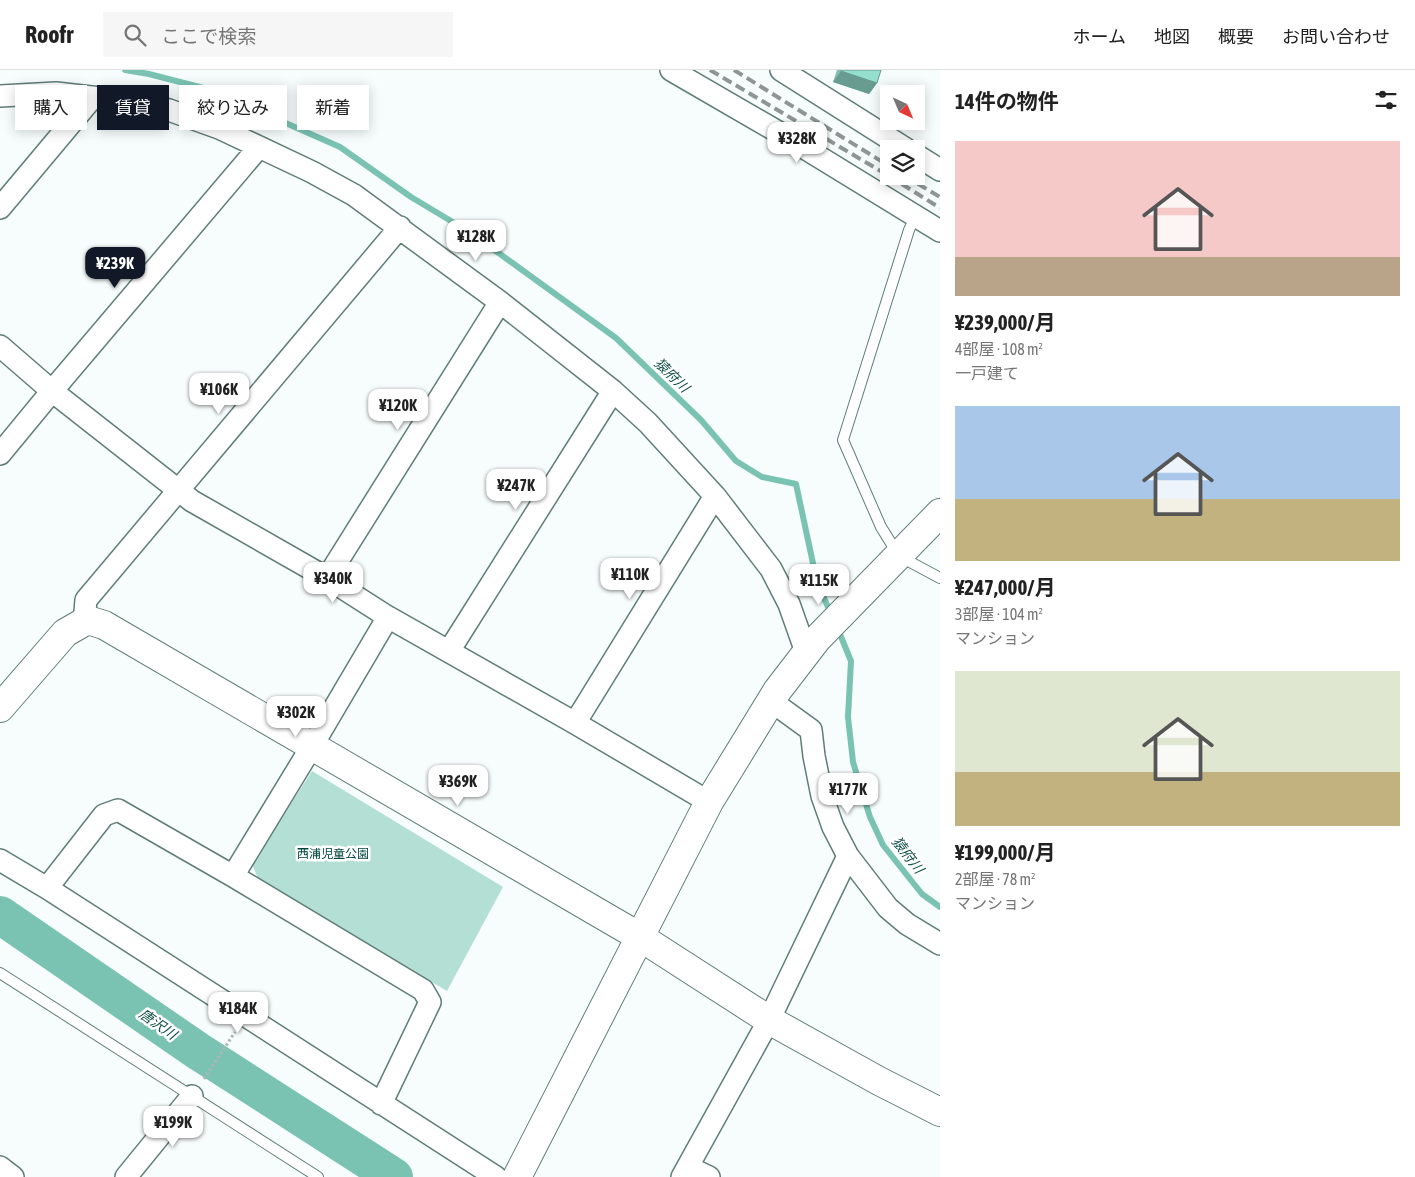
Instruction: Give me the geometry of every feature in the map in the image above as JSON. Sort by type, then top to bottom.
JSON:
[{"type":"street","points":[[671,70],[940,230]]},
{"type":"street","points":[[781,70],[892,140]]},
{"type":"street","points":[[0,96],[56,93],[93,96],[135,102],[169,110],[219,128],[312,172],[354,195],[500,302],[613,391],[648,422],[715,496],[772,569],[812,645]]},
{"type":"street","points":[[0,208],[93,96]]},
{"type":"street","points":[[0,454],[52,390],[260,147]]},
{"type":"street","points":[[925,161],[940,170]]},
{"type":"street","points":[[84,622],[86,600],[400,227]]},
{"type":"street","points":[[327,578],[500,302]]},
{"type":"street","points":[[0,346],[52,390],[192,501],[327,578],[388,617],[575,723],[708,802]]},
{"type":"street","points":[[449,651],[613,391]]},
{"type":"street","points":[[575,723],[715,496]]},
{"type":"street","points":[[517,1177],[708,802],[771,701],[812,645],[940,513]]},
{"type":"street","points":[[233,876],[388,617]]},
{"type":"street","points":[[0,708],[65,633],[84,622],[91,621],[104,625],[640,937],[769,1020],[879,1081],[940,1112]]},
{"type":"street","points":[[771,701],[811,730],[822,796],[833,828],[848,856],[888,908],[907,924],[940,944]]},
{"type":"street","points":[[48,888],[104,815],[118,810],[233,876],[423,990],[430,1002],[381,1104]]},
{"type":"street","points":[[709,1177],[685,1172],[769,1020],[848,856]]},
{"type":"street","points":[[0,860],[48,888],[496,1177]]},
{"type":"street","points":[[126,1177],[196,1089]]},
{"type":"street","points":[[0,1167],[13,1177]]},
{"type":"lane","points":[[916,215],[909,230],[843,440],[881,526],[899,556],[940,578]]},
{"type":"lane","points":[[0,973],[196,1089],[318,1177]]},
{"type":"path","points":[[196,1089],[236,1030]]},
{"type":"green space","name":"西浦児童公園","points":[[312,771],[503,887],[447,991],[259,881],[252,864]]},
{"type":"building","points":[[841,70],[881,70],[877,83]]},
{"type":"waterway","name":"猿府川","points":[[125,70],[149,74],[211,90],[340,147],[411,197],[471,233],[616,338],[701,420],[736,461],[762,477],[796,484],[817,582],[831,614]]},
{"type":"waterway","name":"猿府川","points":[[837,627],[851,661],[848,717],[853,762],[870,817],[883,845],[922,894],[940,907]]},
{"type":"waterway","name":"唐沢川","points":[[0,915],[198,1051],[394,1177]]},
{"type":"railway","points":[[710,70],[880,171]]},
{"type":"railway","points":[[734,70],[880,160]]},
{"type":"railway","points":[[903,185],[940,208]]},
{"type":"railway","points":[[920,185],[940,197]]}]
